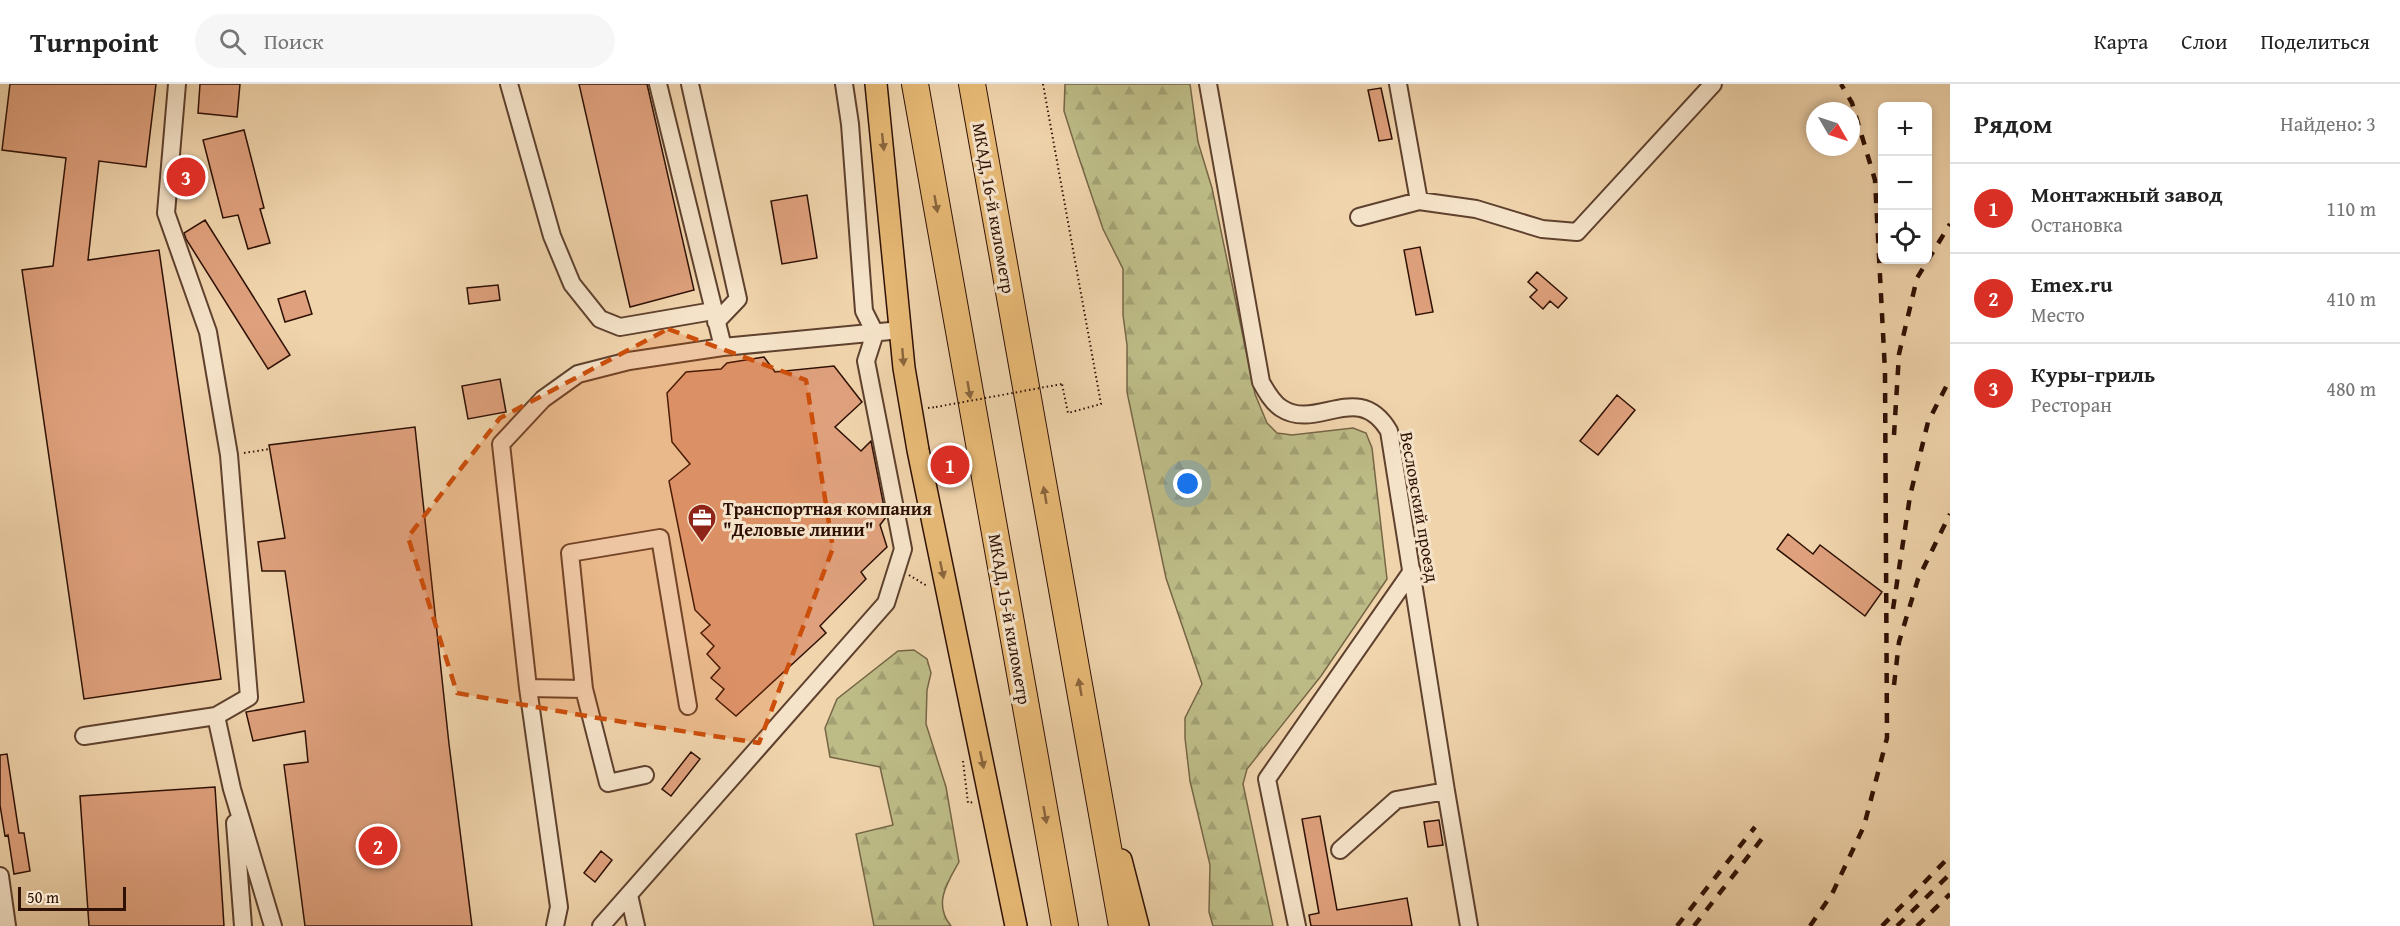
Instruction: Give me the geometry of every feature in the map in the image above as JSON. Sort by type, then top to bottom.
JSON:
[{"type":"highway","name":"МКАД, 15-й километр","points":[[915,84],[1065,926]]},
{"type":"highway","name":"МКАД, 16-й километр","points":[[972,84],[1090,745]]},
{"type":"highway","points":[[1090,745],[1122,926]]},
{"type":"main road","points":[[876,84],[904,368],[918,450],[1016,926]]},
{"type":"main road","points":[[1090,745],[1138,926]]},
{"type":"street","points":[[84,736],[216,716],[249,697],[229,455],[212,355],[208,332],[166,213],[177,84]]},
{"type":"street","points":[[509,84],[552,236],[572,284],[600,319],[620,327],[715,317],[738,298],[690,84]]},
{"type":"street","points":[[658,84],[723,347]]},
{"type":"street","points":[[601,926],[886,603],[903,549],[866,362],[875,333],[864,311],[850,124],[844,84]]},
{"type":"street","name":"Весловский проезд","points":[[1208,84],[1261,382],[1269,396],[1281,408],[1301,414],[1360,406],[1372,410],[1383,420],[1389,431],[1469,926]]},
{"type":"street","points":[[1398,84],[1419,201]]},
{"type":"street","points":[[1359,217],[1419,201],[1476,209],[1542,229],[1577,232],[1713,84]]},
{"type":"street","points":[[555,926],[559,907],[528,688],[501,444],[543,399],[578,374],[629,361],[723,347],[901,330]]},
{"type":"street","points":[[645,775],[608,783],[584,689],[570,553],[660,538],[688,706]]},
{"type":"street","points":[[1297,926],[1267,779],[1412,571]]},
{"type":"street","points":[[528,688],[584,689]]},
{"type":"street","points":[[216,716],[232,789],[273,926]]},
{"type":"street","points":[[232,789],[243,926]]},
{"type":"street","points":[[1340,850],[1396,800],[1446,791]]},
{"type":"street","points":[[0,876],[7,926]]},
{"type":"street","points":[[629,895],[636,926]]},
{"type":"path","points":[[936,407],[1062,384],[1068,413],[1101,404],[1043,84]]},
{"type":"path","points":[[242,453],[270,449]]},
{"type":"highlighted area","points":[[668,329],[806,380],[833,548],[759,743],[457,693],[408,537],[500,418]]},
{"type":"green space","points":[[1065,84],[1190,84],[1198,142],[1212,188],[1255,394],[1267,423],[1277,433],[1292,435],[1353,428],[1366,433],[1372,448],[1387,579],[1321,676],[1247,769],[1243,784],[1273,926],[1213,926],[1209,912],[1210,865],[1190,781],[1185,738],[1185,718],[1202,684],[1166,578],[1127,392],[1123,269],[1103,229],[1064,111]]},
{"type":"green space","points":[[914,650],[927,659],[931,673],[927,690],[926,724],[946,787],[959,862],[946,886],[942,902],[946,918],[951,926],[874,926],[856,834],[893,825],[880,767],[830,757],[825,728],[837,699],[898,651]]},
{"type":"building","points":[[10,84],[156,84],[146,167],[99,161],[88,260],[159,250],[221,679],[84,699],[22,270],[53,266],[66,158],[2,150]]},
{"type":"building","points":[[200,84],[240,84],[237,117],[198,113]]},
{"type":"building","points":[[579,84],[647,84],[694,290],[630,307]]},
{"type":"building","points":[[1381,88],[1392,139],[1379,141],[1368,90]]},
{"type":"building","points":[[244,130],[264,208],[260,209],[270,243],[248,249],[238,215],[223,218],[203,140]]},
{"type":"building","points":[[807,195],[817,258],[782,264],[771,201]]},
{"type":"building","points":[[205,220],[290,355],[268,369],[186,239],[184,233]]},
{"type":"building","points":[[1420,247],[1433,312],[1416,315],[1404,250]]},
{"type":"building","points":[[1537,272],[1567,298],[1558,308],[1550,301],[1543,309],[1530,297],[1537,290],[1528,282]]},
{"type":"building","points":[[498,285],[500,300],[469,304],[467,288]]},
{"type":"building","points":[[305,291],[312,314],[285,322],[278,299]]},
{"type":"building","points":[[764,357],[775,372],[834,366],[862,402],[835,427],[861,451],[871,441],[886,517],[880,525],[887,547],[861,572],[866,579],[820,626],[826,633],[736,716],[716,699],[724,689],[711,678],[720,668],[707,654],[714,646],[701,633],[710,625],[695,610],[669,481],[690,464],[672,442],[667,393],[686,372],[721,369],[727,363]]},
{"type":"building","points":[[500,379],[506,412],[468,419],[462,386]]},
{"type":"building","points":[[1617,395],[1635,410],[1598,455],[1580,441]]},
{"type":"building","points":[[415,427],[449,744],[472,926],[305,926],[284,765],[308,762],[305,731],[253,741],[246,712],[304,702],[285,571],[262,571],[258,542],[285,538],[269,445]]},
{"type":"building","points":[[1788,534],[1813,554],[1820,545],[1882,592],[1865,616],[1777,549]]},
{"type":"building","points":[[691,752],[700,759],[671,796],[662,789]]},
{"type":"building","points":[[7,754],[19,833],[24,833],[30,871],[14,874],[8,835],[5,836],[0,805],[0,755]]},
{"type":"building","points":[[215,787],[224,926],[89,926],[80,796]]},
{"type":"building","points":[[1320,816],[1337,910],[1407,898],[1412,926],[1311,926],[1309,915],[1319,913],[1302,819]]},
{"type":"building","points":[[1439,820],[1443,845],[1428,847],[1424,822]]},
{"type":"building","points":[[601,851],[612,860],[595,882],[584,873]]},
{"type":"railway","points":[[1810,926],[1832,894],[1864,826],[1887,738],[1885,371],[1875,180],[1852,103],[1841,84]]},
{"type":"railway","points":[[1894,435],[1899,354],[1917,278],[1950,224]]},
{"type":"railway","points":[[1893,609],[1910,496],[1928,422],[1950,379]]},
{"type":"railway","points":[[1894,685],[1899,642],[1918,579],[1950,514]]},
{"type":"railway","points":[[1677,926],[1755,827]]},
{"type":"railway","points":[[1694,926],[1764,836]]},
{"type":"railway","points":[[1882,926],[1950,856]]},
{"type":"railway","points":[[1897,926],[1950,874]]},
{"type":"railway","points":[[1917,926],[1950,894]]},
{"type":"place","name":"Куры-гриль","points":[[186,177]]},
{"type":"place","name":"Монтажный завод","points":[[950,465]]},
{"type":"place","name":"Транспортная компания \"Деловые линии\"","points":[[702,544]]},
{"type":"place","name":"Emex.ru","points":[[378,846]]}]
